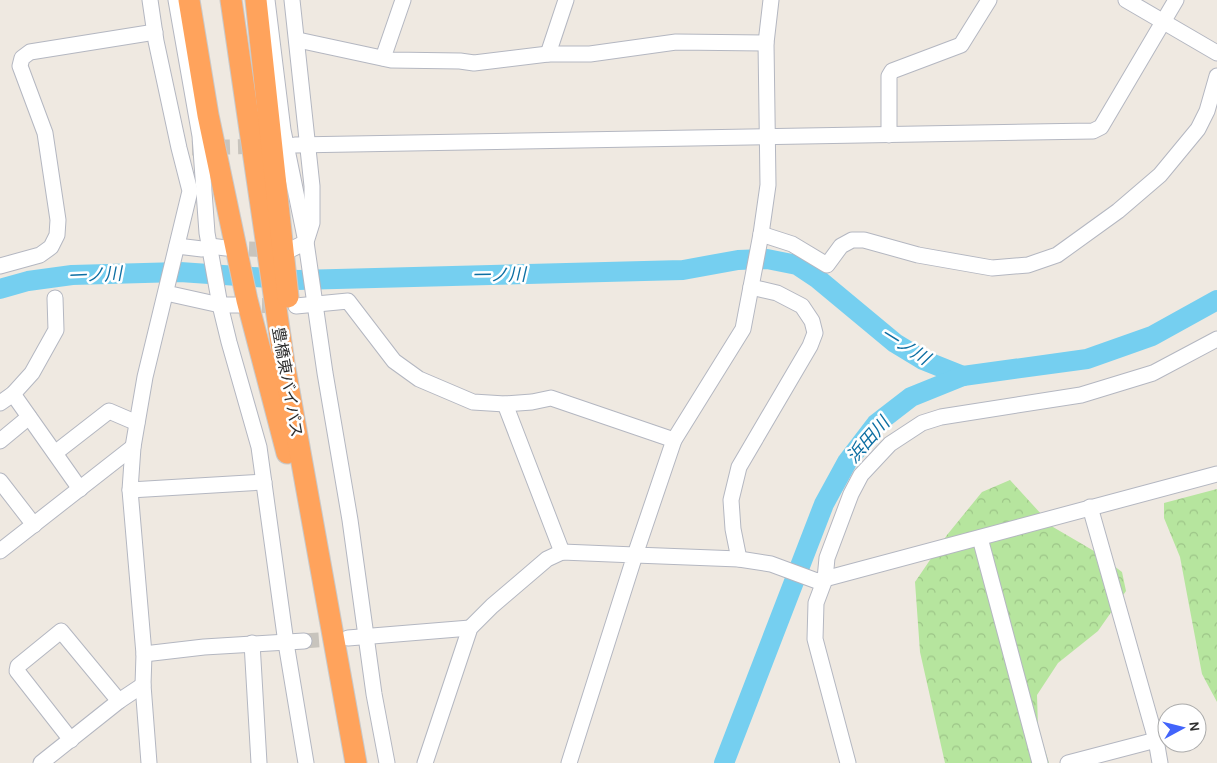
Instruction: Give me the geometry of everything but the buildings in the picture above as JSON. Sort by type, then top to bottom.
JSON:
[{"type":"highway","points":[[189,0],[232,251],[243,302],[342,641]]},
{"type":"highway","points":[[231,0],[280,253]]},
{"type":"highway","points":[[256,0],[286,302]]},
{"type":"highway","name":"豊橋東バイパス","points":[[286,302],[292,332],[284,363],[342,641],[356,763]]},
{"type":"street","points":[[149,763],[143,686],[144,654],[130,490],[133,447],[145,377],[190,191],[185,148],[155,32],[150,0]]},
{"type":"street","points":[[176,0],[200,136],[206,223],[219,300],[259,447],[286,643],[306,763]]},
{"type":"street","points":[[267,0],[283,130],[307,249],[350,520],[374,694],[387,763]]},
{"type":"street","points":[[292,0],[298,40],[302,145],[312,186],[312,223],[307,249]]},
{"type":"street","points":[[383,58],[404,0]]},
{"type":"street","points":[[548,54],[566,0]]},
{"type":"street","points":[[569,763],[635,555],[674,440],[743,328],[761,235],[768,185],[766,42],[771,0]]},
{"type":"street","points":[[889,135],[888,76],[892,71],[961,45],[989,0]]},
{"type":"street","points":[[1126,0],[1217,54]]},
{"type":"street","points":[[302,145],[1093,131],[1101,127],[1176,0]]},
{"type":"street","points":[[0,266],[40,255],[51,247],[57,235],[58,220],[45,133],[20,66],[22,58],[30,52],[155,32]]},
{"type":"street","points":[[298,40],[391,60],[460,60],[474,63],[548,54],[590,54],[676,42],[766,42]]},
{"type":"street","points":[[761,235],[792,244],[827,265],[841,246],[852,240],[864,240],[918,255],[992,268],[1028,265],[1057,255],[1118,210],[1160,175],[1198,129],[1207,111],[1217,76]]},
{"type":"street","points":[[176,249],[232,251]]},
{"type":"street","points":[[280,253],[307,249]]},
{"type":"street","points":[[739,559],[733,529],[731,500],[739,466],[810,346],[815,333],[812,321],[802,306],[752,283]]},
{"type":"street","points":[[166,293],[243,302]]},
{"type":"street","points":[[0,403],[13,394],[32,373],[56,330],[55,298]]},
{"type":"street","points":[[286,302],[348,301],[394,361],[418,379],[473,402],[505,404],[532,402],[551,398],[674,440]]},
{"type":"street","points":[[848,763],[815,639],[816,603],[827,558],[851,494],[861,475],[890,444],[922,423],[941,417],[1081,395],[1153,373],[1217,339]]},
{"type":"street","points":[[13,394],[80,488]]},
{"type":"street","points":[[505,404],[562,552]]},
{"type":"street","points":[[55,453],[108,411],[137,424]]},
{"type":"street","points":[[0,441],[29,417]]},
{"type":"street","points":[[0,551],[133,447]]},
{"type":"street","points":[[425,763],[470,628],[492,606],[548,559],[562,552],[739,559],[771,564],[821,580],[1217,474]]},
{"type":"street","points":[[0,481],[34,525]]},
{"type":"street","points":[[130,490],[264,482]]},
{"type":"street","points":[[1090,507],[1156,740],[1160,763]]},
{"type":"street","points":[[980,538],[1040,763]]},
{"type":"street","points":[[342,641],[366,637],[470,628]]},
{"type":"street","points":[[71,740],[17,671],[18,666],[39,648],[61,631],[119,701]]},
{"type":"street","points":[[144,654],[252,643],[304,641]]},
{"type":"street","points":[[252,643],[259,763]]},
{"type":"street","points":[[41,763],[119,701],[143,686]]},
{"type":"street","points":[[1068,763],[1156,740]]},
{"type":"green space","points":[[1010,480],[1053,527],[1094,551],[1122,572],[1126,591],[1098,631],[1058,663],[1037,695],[1038,728],[1049,763],[945,763],[920,652],[915,582],[947,535],[982,492]]},
{"type":"green space","points":[[1217,489],[1217,702],[1202,674],[1180,557],[1164,518],[1164,503]]},
{"type":"waterway","name":"一ノ川","points":[[0,289],[28,281],[72,275],[180,272],[298,280],[683,270],[738,260],[767,259],[797,265],[818,279],[895,343],[923,360],[963,376]]},
{"type":"waterway","name":"浜田川","points":[[724,763],[824,504],[847,462],[876,424],[911,397],[963,376],[1087,359],[1152,336],[1217,300]]},
{"type":"tunnel","points":[[192,148],[261,146]]},
{"type":"tunnel","points":[[226,248],[276,250]]},
{"type":"tunnel","points":[[239,305],[285,306]]},
{"type":"tunnel","points":[[304,641],[344,638]]}]
